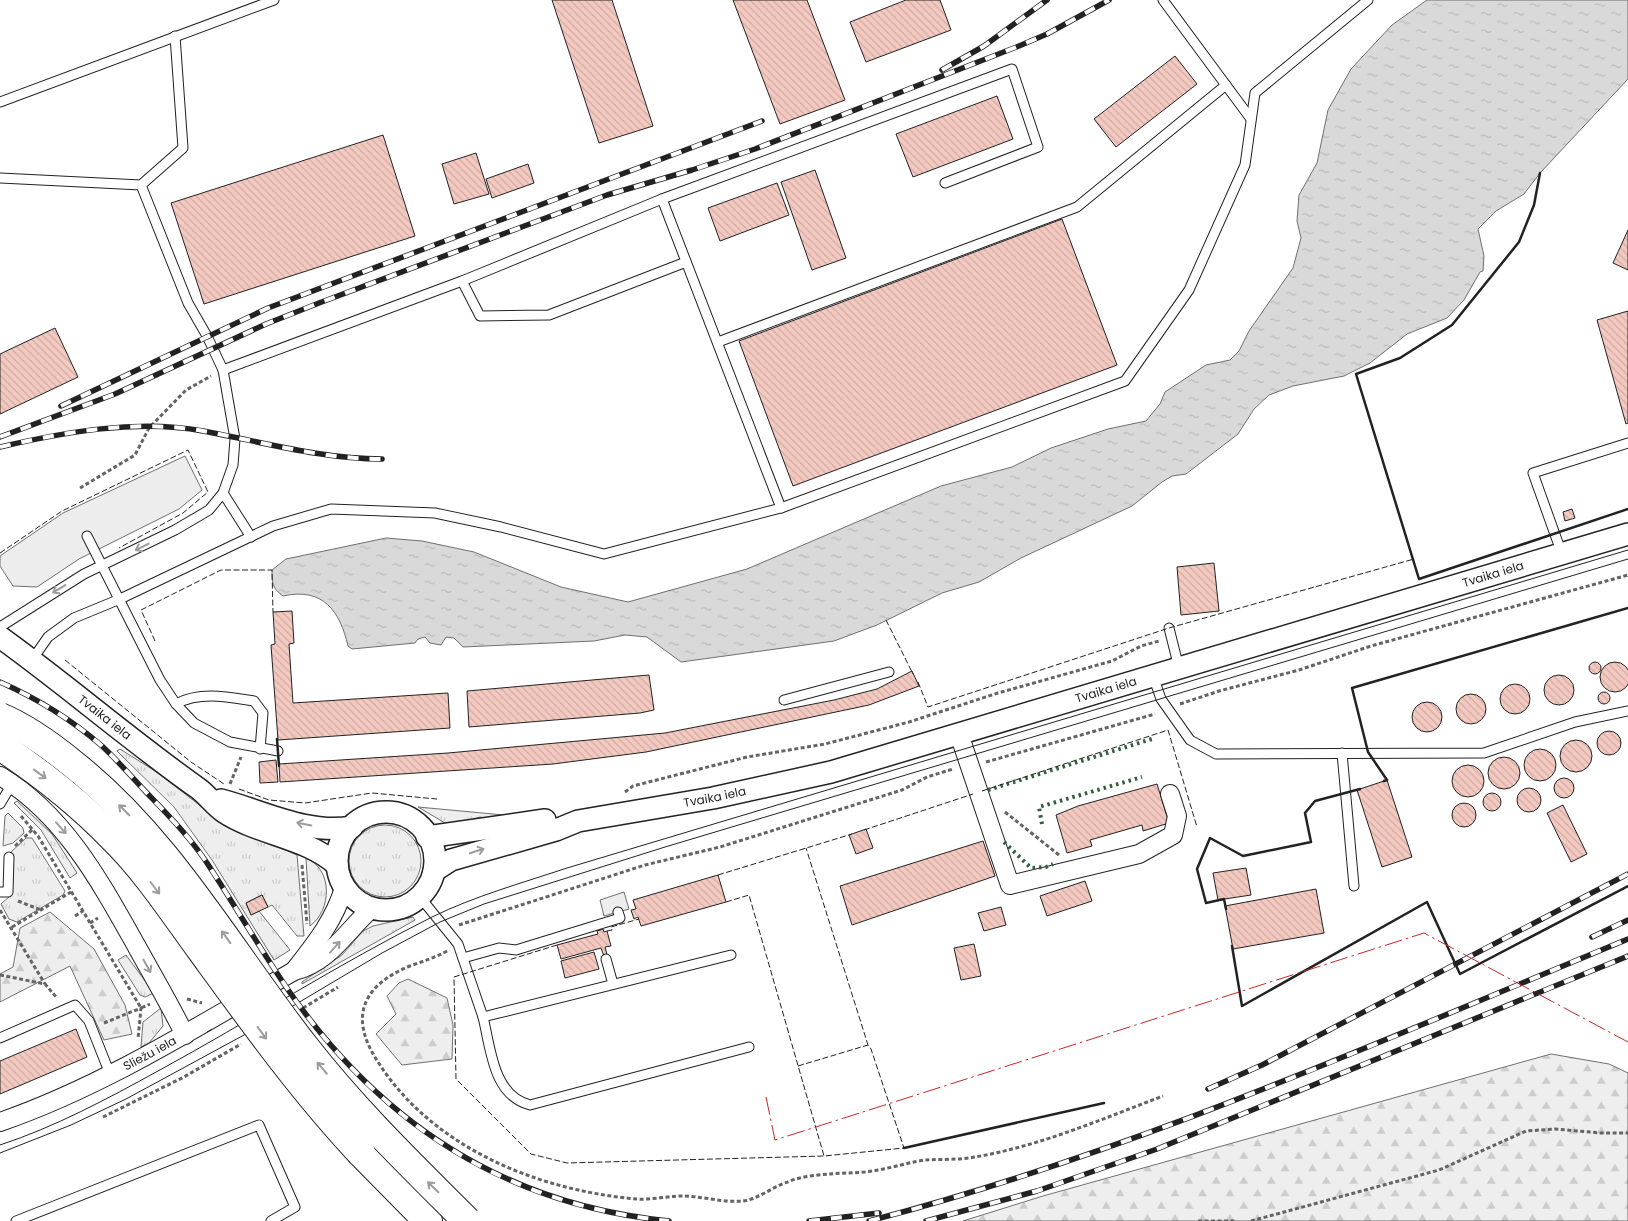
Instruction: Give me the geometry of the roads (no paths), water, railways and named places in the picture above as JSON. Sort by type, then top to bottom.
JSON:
[{"type":"main road","points":[[0,717],[14,723],[57,751],[96,782],[153,840],[187,883],[310,1053],[387,1142],[468,1221]]},
{"type":"main road","points":[[0,746],[42,775],[114,838],[184,926],[288,1068],[326,1116],[428,1221]]},
{"type":"street","name":"Tvaika iela","points":[[434,871],[451,860],[556,830],[578,821],[705,800],[774,786],[959,734],[1628,534]]},
{"type":"street","name":"Tvaika iela","points":[[0,637],[161,762],[218,794],[288,821],[338,829],[352,827]]},
{"type":"street","points":[[959,734],[1010,886],[1139,854],[1173,835],[1177,816],[1170,794]]},
{"type":"street","points":[[6,780],[45,811],[76,846],[117,911],[185,1034]]},
{"type":"street","name":"Tvaika iela","points":[[218,794],[222,811],[243,824],[325,854],[337,865]]},
{"type":"street","points":[[384,812],[400,814],[414,821],[427,837],[435,858],[434,871],[427,888],[420,897],[403,908],[387,910],[372,908],[360,903],[344,888],[337,865],[338,849],[358,820],[369,815],[384,812]]},
{"type":"street","name":"Tvaika iela","points":[[427,837],[558,819],[578,821]]},
{"type":"street","name":"Sliežu iela","points":[[294,971],[320,939],[334,914],[344,888]]},
{"type":"street","name":"Sliežu iela","points":[[0,1122],[37,1108],[110,1074],[185,1034],[294,971],[316,963],[331,952],[357,921],[372,908]]},
{"type":"lane","points":[[0,102],[274,0]]},
{"type":"lane","points":[[1163,0],[1251,119]]},
{"type":"lane","points":[[32,660],[48,637],[74,618],[196,564],[273,526],[331,509],[435,513],[501,526],[604,554],[781,508],[1126,381],[1189,290],[1245,165],[1255,93],[1368,0]]},
{"type":"lane","points":[[0,178],[141,185],[183,148],[175,36]]},
{"type":"lane","points":[[223,370],[462,281],[662,199],[1012,69],[1038,147],[945,183]]},
{"type":"lane","points":[[718,342],[1077,207],[1226,85]]},
{"type":"lane","points":[[0,627],[47,596],[181,527],[209,510],[223,493],[233,465],[235,439],[223,370],[208,336],[188,303],[141,185]]},
{"type":"lane","points":[[662,199],[781,508]]},
{"type":"lane","points":[[462,281],[480,316],[549,315],[686,262]]},
{"type":"lane","points":[[1562,554],[1533,472],[1628,443]]},
{"type":"lane","points":[[223,493],[251,537]]},
{"type":"lane","points":[[87,536],[160,680],[176,704],[194,723],[230,742],[278,751]]},
{"type":"lane","points":[[1169,628],[1179,668]]},
{"type":"lane","points":[[784,700],[889,672]]},
{"type":"lane","points":[[1153,676],[1161,699],[1190,740],[1216,754],[1484,753],[1575,722],[1628,711]]},
{"type":"lane","points":[[176,704],[187,698],[215,696],[254,701],[263,713],[260,749]]},
{"type":"lane","points":[[1342,753],[1354,886]]},
{"type":"lane","points":[[1,803],[6,780]]},
{"type":"lane","points":[[4,892],[8,853]]},
{"type":"lane","points":[[420,897],[458,944],[483,1017],[501,1083],[507,1093],[518,1102],[530,1105],[749,1047]]},
{"type":"lane","points":[[463,958],[499,948],[516,950],[620,918],[618,912]]},
{"type":"lane","points":[[483,1017],[731,956]]},
{"type":"lane","points":[[606,959],[613,984]]},
{"type":"lane","points":[[0,1038],[75,1005],[89,1021],[110,1074]]},
{"type":"lane","points":[[16,1221],[259,1125],[295,1208],[271,1221]]},
{"type":"water","points":[[1427,0],[1628,0],[1628,79],[1540,173],[1524,194],[1496,211],[1478,229],[1484,256],[1483,271],[1480,272],[1464,300],[1447,318],[1407,334],[1370,363],[1344,376],[1293,386],[1269,395],[1254,409],[1238,434],[1186,474],[1172,476],[1132,506],[1021,558],[979,582],[942,593],[877,625],[834,641],[681,662],[647,637],[625,635],[594,641],[463,647],[454,638],[446,637],[441,645],[430,643],[425,637],[418,639],[415,643],[352,649],[348,646],[340,622],[328,604],[309,595],[283,596],[275,588],[272,570],[286,559],[386,538],[422,541],[474,552],[561,587],[628,602],[747,569],[941,486],[1012,467],[1051,448],[1108,429],[1146,421],[1160,404],[1165,392],[1206,365],[1230,360],[1239,351],[1249,331],[1293,268],[1301,238],[1297,221],[1299,195],[1317,163],[1328,110],[1351,69],[1392,25]]},
{"type":"tram line","points":[[0,1145],[41,1130],[100,1102],[192,1052],[397,935],[448,909],[482,896],[567,868],[1628,550]]},
{"type":"tram line","points":[[0,1153],[71,1125],[126,1099],[244,1035],[382,953],[440,922],[484,904],[665,847],[1628,559]]},
{"type":"railway","points":[[942,70],[984,46],[1047,0]]},
{"type":"railway","points":[[0,437],[115,394],[266,324],[319,303],[607,195],[755,149],[1019,46],[1047,34],[1109,0]]},
{"type":"railway","points":[[61,406],[268,308],[762,121]]},
{"type":"railway","points":[[0,447],[75,432],[152,426],[203,431],[314,453],[382,459]]},
{"type":"railway","points":[[0,682],[53,710],[90,736],[113,757],[171,818],[202,856],[280,978],[327,1041],[367,1083],[409,1120],[454,1151],[503,1177],[555,1197],[610,1212],[669,1221]]},
{"type":"railway","points":[[1208,1089],[1262,1065],[1628,874]]},
{"type":"railway","points":[[1592,937],[1628,920]]},
{"type":"railway","points":[[869,1221],[967,1194],[1063,1163],[1158,1129],[1347,1056],[1628,939]]},
{"type":"railway","points":[[926,1221],[1037,1191],[1157,1149],[1628,956]]},
{"type":"railway","points":[[809,1221],[879,1213]]}]
